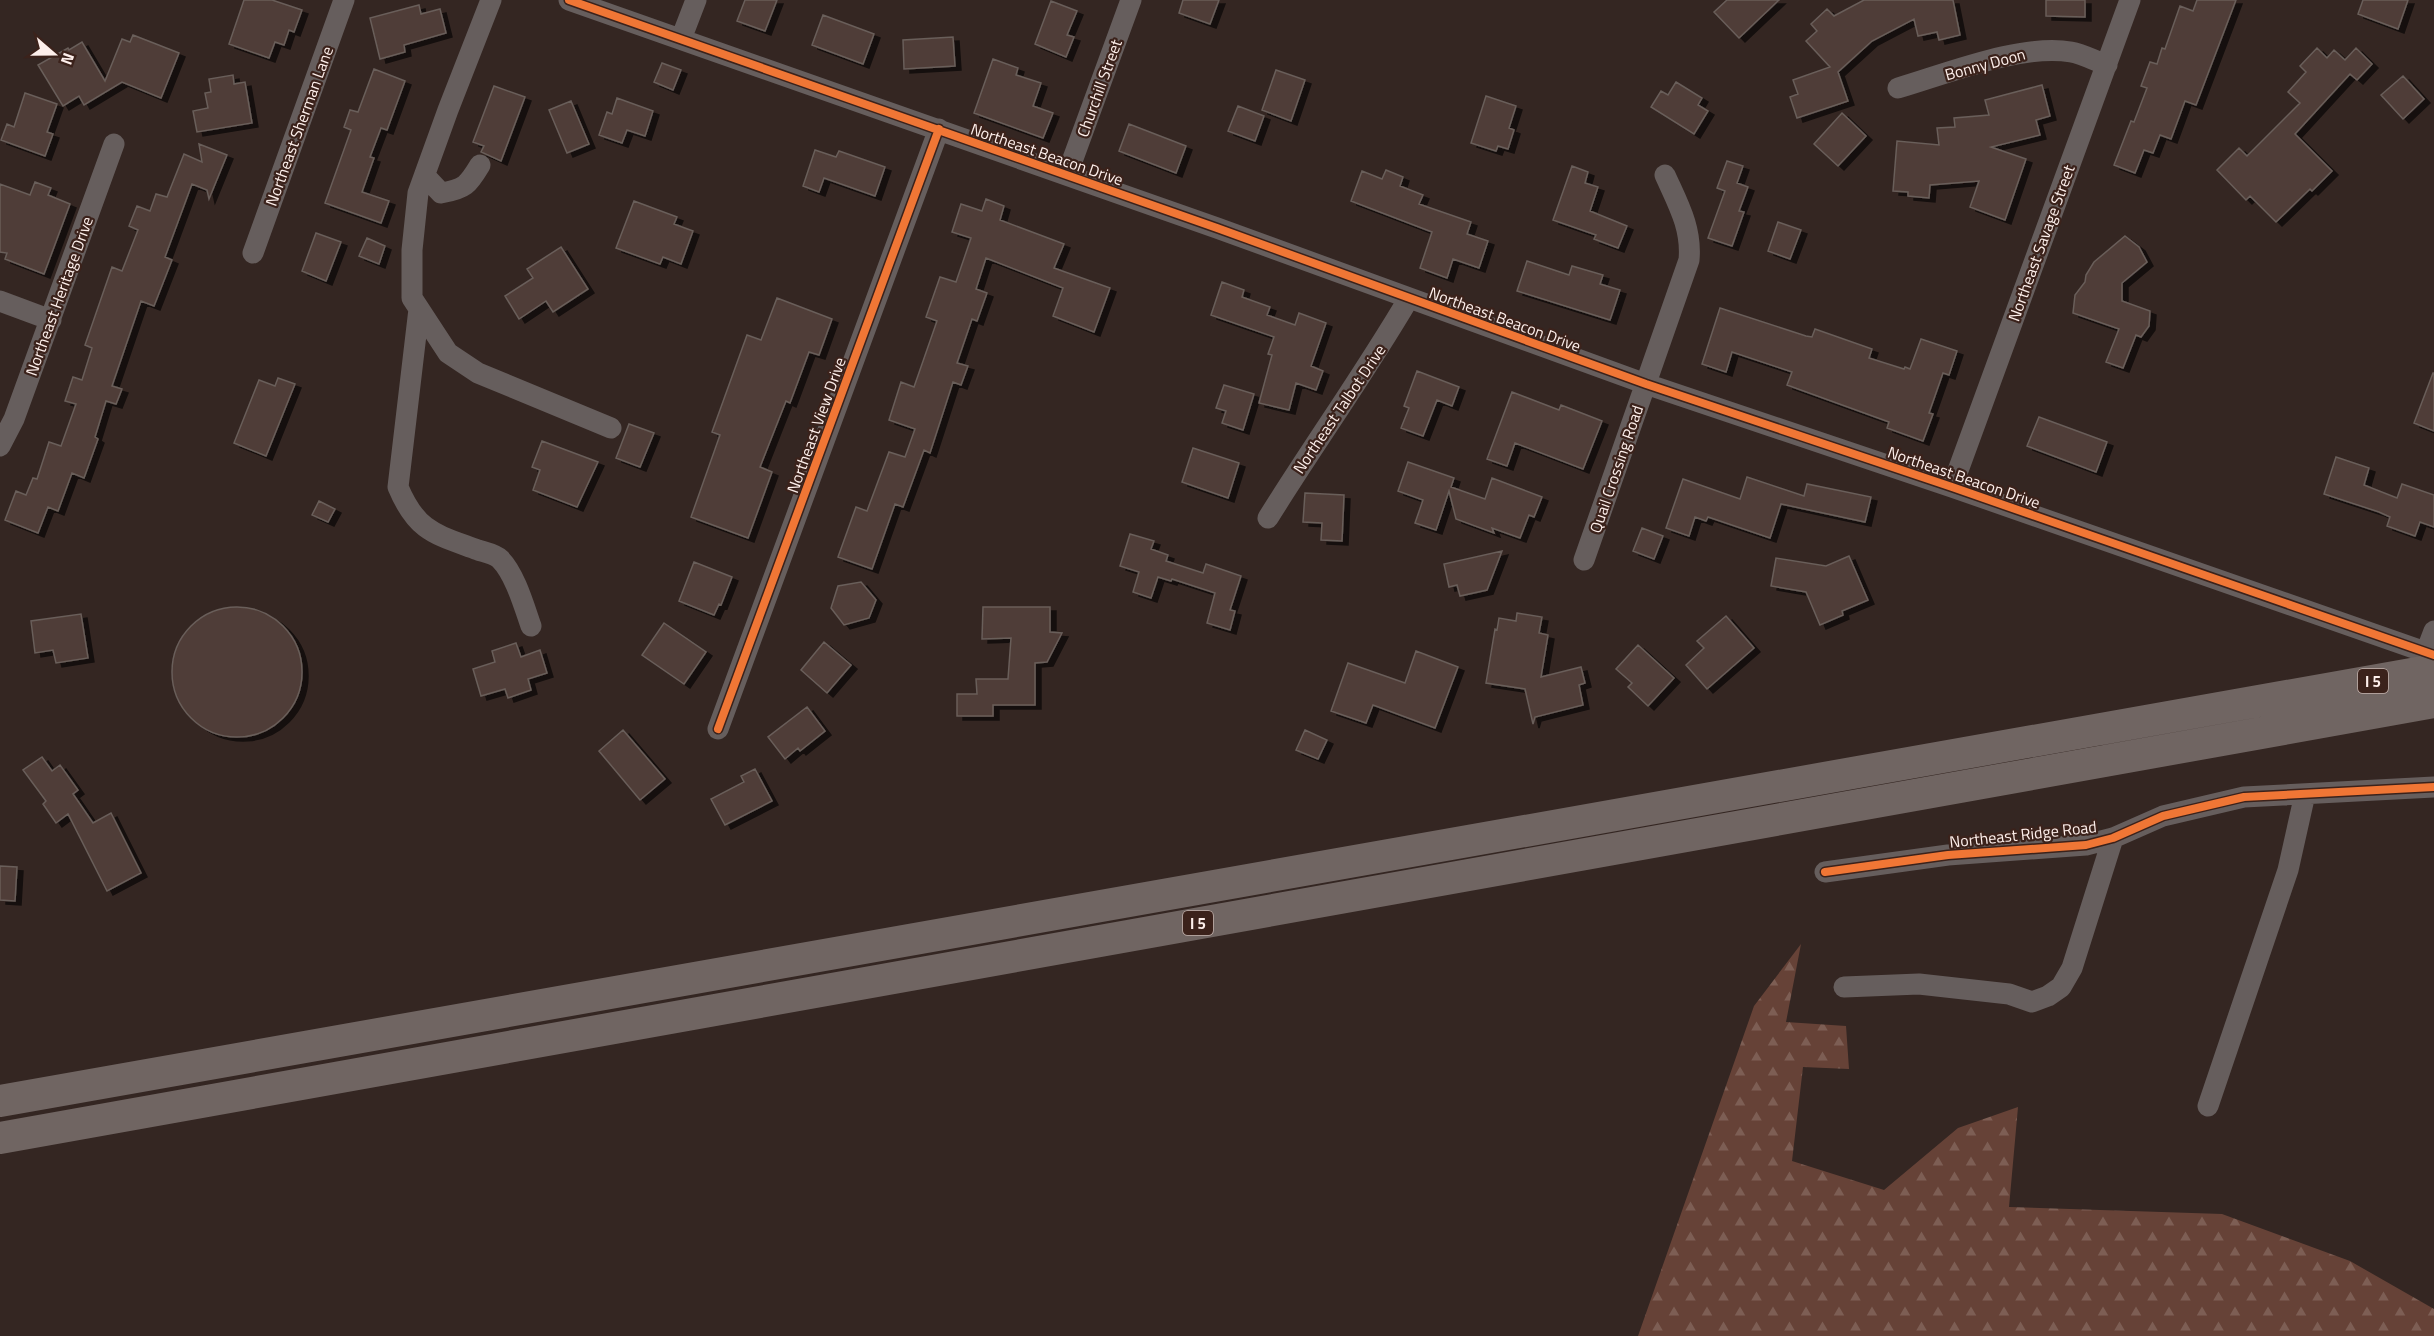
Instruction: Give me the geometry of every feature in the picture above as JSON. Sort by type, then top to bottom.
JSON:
[{"type":"highway","name":"I 5","points":[[0,1101],[2311,692],[2432,659]]},
{"type":"highway","name":"I 5","points":[[0,1138],[2434,702]]},
{"type":"street","name":"Northeast Sherman Lane","points":[[253,253],[344,0]]},
{"type":"street","points":[[491,0],[418,193],[412,250],[412,298],[448,352],[478,374],[611,428]]},
{"type":"street","name":"Northeast Beacon Drive","points":[[569,0],[939,129],[1646,384],[1952,487],[2432,659]]},
{"type":"street","points":[[681,39],[696,0]]},
{"type":"street","name":"Churchill Street","points":[[1067,175],[1131,0]]},
{"type":"street","name":"Northeast Savage Street","points":[[1952,487],[2130,0]]},
{"type":"street","name":"Bonny Doon","points":[[1898,88],[2024,52],[2050,50],[2073,52],[2107,65]]},
{"type":"street","name":"Northeast View Drive","points":[[718,729],[939,129]]},
{"type":"street","name":"Northeast Heritage Drive","points":[[0,446],[14,419],[114,144]]},
{"type":"street","points":[[425,176],[441,193],[458,190],[470,183],[480,165]]},
{"type":"street","name":"Quail Crossing Road","points":[[1584,560],[1689,260],[1690,245],[1687,225],[1665,175]]},
{"type":"street","name":"Northeast Talbot Drive","points":[[1268,518],[1305,458],[1380,349],[1409,298]]},
{"type":"street","points":[[0,301],[51,320]]},
{"type":"street","points":[[419,309],[398,487],[408,510],[421,525],[434,533],[499,557],[519,593],[531,626]]},
{"type":"street","points":[[2432,659],[2434,631]]},
{"type":"street","name":"Northeast Ridge Road","points":[[1825,872],[1948,855],[2086,845],[2114,837],[2163,816],[2244,797],[2434,787]]},
{"type":"street","points":[[2208,1106],[2288,870],[2305,794]]},
{"type":"street","points":[[1844,987],[1919,984],[2009,994],[2032,1002],[2048,996],[2061,987],[2072,968],[2114,837]]},
{"type":"green space","points":[[1801,944],[1786,1022],[1846,1026],[1849,1069],[1803,1067],[1792,1161],[1884,1190],[1958,1128],[2018,1107],[2009,1207],[2222,1214],[2350,1261],[2434,1309],[2434,1336],[1638,1336],[1754,1006]]},
{"type":"building","points":[[244,0],[272,0],[302,10],[294,32],[289,30],[284,45],[275,42],[269,58],[229,44]]},
{"type":"building","points":[[745,0],[777,0],[765,31],[737,21]]},
{"type":"building","points":[[1183,0],[1219,0],[1210,24],[1179,13]]},
{"type":"building","points":[[1727,0],[1779,0],[1739,38],[1714,12]]},
{"type":"building","points":[[1864,0],[1953,0],[1960,35],[1939,40],[1937,32],[1918,36],[1914,19],[1872,41],[1838,72],[1848,101],[1797,118],[1790,97],[1798,94],[1793,80],[1830,67],[1806,41],[1817,31],[1811,24],[1827,9],[1834,16]]},
{"type":"building","points":[[2046,0],[2085,0],[2085,17],[2046,16]]},
{"type":"building","points":[[2197,0],[2236,0],[2196,105],[2185,101],[2171,139],[2160,135],[2153,153],[2144,150],[2135,173],[2114,165],[2147,88],[2141,86],[2150,62],[2157,64],[2162,48],[2165,49],[2180,6],[2193,11]]},
{"type":"building","points":[[2363,0],[2408,0],[2398,29],[2358,14]]},
{"type":"building","points":[[1051,1],[1077,11],[1067,35],[1074,37],[1066,57],[1035,44]]},
{"type":"building","points":[[419,5],[421,14],[440,9],[446,33],[404,45],[405,52],[380,59],[370,18]]},
{"type":"building","points":[[823,15],[874,34],[863,64],[812,45]]},
{"type":"building","points":[[133,35],[179,53],[161,98],[122,82],[84,105],[79,96],[63,106],[38,65],[82,42],[105,81],[122,39],[130,42]]},
{"type":"building","points":[[953,37],[955,66],[904,69],[903,40]]},
{"type":"building","points":[[2317,48],[2327,58],[2334,50],[2345,60],[2356,48],[2372,64],[2357,80],[2350,74],[2295,134],[2332,171],[2276,222],[2250,196],[2246,200],[2217,170],[2239,148],[2247,156],[2300,103],[2288,92],[2306,72],[2300,66]]},
{"type":"building","points":[[993,59],[1018,68],[1016,75],[1041,83],[1033,106],[1053,113],[1043,138],[974,113]]},
{"type":"building","points":[[662,63],[681,70],[673,90],[654,82]]},
{"type":"building","points":[[374,69],[405,81],[387,130],[381,128],[370,157],[374,158],[362,192],[389,201],[381,223],[325,203],[351,130],[344,127],[350,110],[358,112]]},
{"type":"building","points":[[1276,70],[1305,80],[1291,121],[1262,110]]},
{"type":"building","points":[[233,75],[234,84],[245,82],[252,123],[197,132],[193,111],[208,108],[205,93],[211,92],[209,79]]},
{"type":"building","points":[[2403,76],[2424,99],[2403,119],[2381,95]]},
{"type":"building","points":[[1676,82],[1702,98],[1698,105],[1708,111],[1694,134],[1651,107],[1661,91],[1668,95]]},
{"type":"building","points":[[2042,85],[2050,116],[2036,120],[2040,135],[1991,147],[2026,159],[2005,220],[1970,207],[1979,181],[1930,185],[1929,198],[1908,196],[1908,192],[1893,191],[1897,141],[1939,145],[1937,128],[1955,127],[1954,118],[1989,115],[1985,100]]},
{"type":"building","points":[[494,86],[525,97],[501,161],[481,152],[484,146],[473,142]]},
{"type":"building","points":[[25,93],[57,104],[47,132],[53,134],[45,156],[1,140],[7,124],[14,127]]},
{"type":"building","points":[[1486,96],[1516,106],[1509,128],[1514,130],[1508,149],[1498,146],[1496,151],[1471,143]]},
{"type":"building","points":[[617,98],[653,111],[645,136],[627,130],[622,143],[599,135],[607,112],[612,114]]},
{"type":"building","points":[[571,101],[589,144],[567,153],[549,110]]},
{"type":"building","points":[[1238,106],[1264,116],[1255,141],[1228,131]]},
{"type":"building","points":[[1842,113],[1866,136],[1838,166],[1814,144]]},
{"type":"building","points":[[1129,124],[1186,146],[1176,173],[1119,151]]},
{"type":"building","points":[[199,144],[227,155],[209,199],[207,190],[192,184],[165,257],[172,260],[154,306],[141,301],[112,386],[122,389],[116,404],[106,401],[95,437],[98,439],[84,478],[72,473],[58,511],[48,507],[38,533],[5,520],[16,491],[26,495],[33,478],[37,479],[49,442],[61,446],[76,404],[65,401],[73,377],[82,380],[92,348],[85,345],[112,267],[122,271],[138,230],[129,226],[137,206],[150,211],[156,194],[167,197],[184,154],[202,162]]},
{"type":"building","points":[[815,150],[836,157],[839,151],[885,167],[875,196],[824,178],[819,192],[803,186]]},
{"type":"building","points":[[1727,161],[1743,166],[1737,183],[1748,187],[1739,211],[1744,212],[1732,246],[1708,238],[1725,191],[1717,188]]},
{"type":"building","points":[[1572,166],[1588,172],[1585,183],[1598,187],[1590,211],[1627,226],[1618,248],[1594,239],[1596,235],[1553,220]]},
{"type":"building","points":[[1386,170],[1403,177],[1400,186],[1423,195],[1419,204],[1471,222],[1467,234],[1488,241],[1479,268],[1453,259],[1447,278],[1420,268],[1432,232],[1351,201],[1362,171],[1382,179]]},
{"type":"building","points":[[35,182],[51,188],[48,195],[70,204],[44,274],[5,259],[7,253],[0,252],[0,184],[30,195]]},
{"type":"building","points":[[986,199],[1004,206],[1000,220],[1064,244],[1054,268],[1110,288],[1094,332],[1053,316],[1063,288],[986,258],[976,289],[987,293],[977,321],[972,319],[957,363],[968,366],[961,385],[953,382],[930,453],[924,450],[903,507],[895,504],[872,569],[838,557],[856,507],[867,511],[889,452],[905,457],[915,429],[889,420],[901,382],[914,387],[937,321],[926,317],[940,277],[956,282],[971,238],[952,232],[961,204],[982,211]]},
{"type":"building","points":[[634,201],[677,217],[674,224],[693,231],[681,264],[663,257],[660,264],[616,248]]},
{"type":"building","points":[[1778,222],[1801,230],[1790,259],[1768,251]]},
{"type":"building","points":[[316,233],[341,242],[326,281],[302,271]]},
{"type":"building","points":[[2125,236],[2139,247],[2147,262],[2122,283],[2122,301],[2150,311],[2149,326],[2141,337],[2136,335],[2123,368],[2106,362],[2119,329],[2073,313],[2075,295],[2085,282],[2086,275],[2094,262]]},
{"type":"building","points":[[367,238],[385,246],[379,264],[359,256]]},
{"type":"building","points":[[561,247],[588,289],[553,312],[546,301],[519,319],[505,296],[533,278],[527,269]]},
{"type":"building","points":[[1527,261],[1569,275],[1572,266],[1603,275],[1600,284],[1620,290],[1610,320],[1517,291]]},
{"type":"building","points":[[1222,282],[1244,290],[1242,297],[1270,307],[1267,315],[1295,325],[1299,313],[1326,323],[1311,366],[1323,371],[1316,390],[1296,383],[1289,410],[1259,403],[1272,355],[1268,354],[1274,337],[1211,315]]},
{"type":"building","points":[[777,298],[832,319],[819,355],[809,352],[790,403],[786,401],[760,467],[772,472],[748,538],[691,517],[720,435],[712,432],[747,335],[761,340]]},
{"type":"building","points":[[1720,308],[1806,336],[1812,337],[1815,329],[1872,349],[1869,358],[1904,369],[1905,367],[1910,369],[1921,339],[1957,351],[1949,375],[1943,373],[1929,413],[1933,414],[1923,441],[1887,428],[1889,422],[1787,385],[1792,372],[1732,352],[1726,372],[1702,364]]},
{"type":"building","points":[[1417,371],[1459,387],[1452,406],[1437,400],[1423,436],[1401,428],[1409,408],[1404,406]]},
{"type":"building","points":[[2434,373],[2434,431],[2414,423]]},
{"type":"building","points":[[278,378],[295,384],[266,456],[234,443],[259,380],[275,386]]},
{"type":"building","points":[[1224,385],[1254,394],[1243,430],[1222,423],[1226,411],[1216,408]]},
{"type":"building","points":[[1512,392],[1559,410],[1561,405],[1602,421],[1583,469],[1515,443],[1507,466],[1487,459]]},
{"type":"building","points":[[2039,417],[2107,442],[2096,472],[2027,446]]},
{"type":"building","points":[[629,424],[654,433],[640,467],[616,458]]},
{"type":"building","points":[[542,441],[598,462],[577,507],[533,490],[540,470],[532,467]]},
{"type":"building","points":[[1193,448],[1239,463],[1228,498],[1182,482]]},
{"type":"building","points":[[2336,457],[2369,468],[2364,485],[2397,498],[2402,484],[2434,495],[2434,527],[2420,522],[2415,536],[2387,526],[2390,517],[2324,494]]},
{"type":"building","points":[[1408,462],[1454,478],[1451,487],[1485,499],[1492,478],[1542,497],[1534,517],[1529,515],[1520,538],[1492,528],[1494,533],[1456,519],[1449,491],[1436,530],[1415,523],[1423,500],[1398,491]]},
{"type":"building","points":[[1747,477],[1804,496],[1807,484],[1871,497],[1865,522],[1781,504],[1770,538],[1708,517],[1706,521],[1695,517],[1689,536],[1666,528],[1683,479],[1740,499]]},
{"type":"building","points":[[1305,493],[1344,495],[1342,541],[1321,540],[1322,523],[1303,522]]},
{"type":"building","points":[[319,501],[335,509],[328,522],[312,515]]},
{"type":"building","points":[[1642,528],[1663,536],[1654,559],[1633,551]]},
{"type":"building","points":[[1130,534],[1154,541],[1151,549],[1168,555],[1166,561],[1203,573],[1206,564],[1241,576],[1230,610],[1235,611],[1230,630],[1207,623],[1215,593],[1172,579],[1171,581],[1158,577],[1151,598],[1133,592],[1139,572],[1120,566]]},
{"type":"building","points":[[1502,551],[1487,590],[1460,596],[1457,585],[1449,587],[1444,564]]},
{"type":"building","points":[[1849,556],[1868,600],[1842,611],[1843,615],[1820,625],[1806,592],[1771,586],[1776,558],[1826,566]]},
{"type":"building","points":[[694,562],[732,577],[721,605],[719,604],[714,615],[679,601]]},
{"type":"building","points":[[861,582],[876,600],[869,618],[844,625],[831,608],[838,586]]},
{"type":"building","points":[[237,607],[262,612],[283,626],[297,647],[302,672],[297,697],[283,718],[262,732],[237,737],[212,732],[191,718],[177,697],[172,672],[177,647],[191,626],[212,612]]},
{"type":"building","points":[[983,607],[1050,607],[1050,632],[1062,633],[1047,662],[1035,663],[1035,705],[993,705],[993,716],[957,716],[957,694],[977,694],[976,679],[1008,679],[1011,638],[982,639]]},
{"type":"building","points":[[1517,613],[1542,617],[1539,633],[1548,635],[1541,677],[1581,667],[1585,683],[1579,685],[1583,705],[1535,717],[1533,724],[1525,689],[1486,683],[1499,618],[1516,621]]},
{"type":"building","points":[[81,614],[88,658],[56,663],[53,650],[35,653],[31,621]]},
{"type":"building","points":[[1726,616],[1754,648],[1707,689],[1686,665],[1704,648],[1697,641]]},
{"type":"building","points":[[664,623],[706,652],[684,684],[642,655]]},
{"type":"building","points":[[824,642],[851,665],[827,693],[801,670]]},
{"type":"building","points":[[516,643],[521,657],[540,650],[547,673],[528,679],[531,690],[508,698],[505,689],[481,696],[473,669],[495,662],[492,651]]},
{"type":"building","points":[[1638,645],[1674,678],[1648,706],[1628,687],[1632,683],[1616,669]]},
{"type":"building","points":[[1416,651],[1458,667],[1435,728],[1373,705],[1366,723],[1331,711],[1348,663],[1405,683]]},
{"type":"building","points":[[807,707],[825,731],[800,751],[798,748],[785,759],[768,737]]},
{"type":"building","points":[[623,730],[665,779],[640,800],[599,751]]},
{"type":"building","points":[[1305,730],[1327,740],[1318,759],[1296,750]]},
{"type":"building","points":[[42,757],[52,771],[60,765],[78,790],[73,794],[93,823],[111,813],[141,873],[107,891],[68,814],[56,823],[43,804],[46,801],[23,770]]},
{"type":"building","points":[[755,769],[772,801],[725,825],[711,799],[744,782],[741,776]]},
{"type":"building","points":[[0,866],[17,867],[15,901],[0,900]]},
{"type":"cycle path","points":[[569,0],[1217,228],[1646,384],[1952,487],[2434,655]]},
{"type":"cycle path","points":[[718,729],[939,129]]},
{"type":"cycle path","points":[[1825,872],[1948,855],[2086,845],[2113,838],[2163,816],[2244,797],[2434,787]]}]
